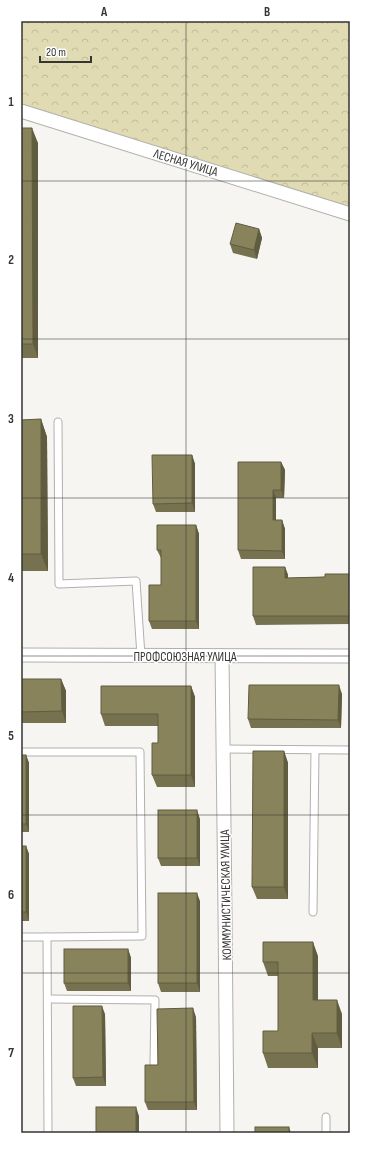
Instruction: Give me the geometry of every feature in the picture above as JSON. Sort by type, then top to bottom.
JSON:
[{"type":"street","name":"ЛЕСНАЯ УЛИЦА","points":[[21,110],[350,214]]},
{"type":"street","name":"ПРОФСОЮЗНАЯ УЛИЦА","points":[[21,655],[350,656]]},
{"type":"street","name":"КОММУНИСТИЧЕСКАЯ УЛИЦА","points":[[222,656],[227,1133]]},
{"type":"lane","points":[[58,422],[59,584],[136,581],[141,656]]},
{"type":"lane","points":[[223,749],[350,750]]},
{"type":"lane","points":[[314,912],[315,750]]},
{"type":"lane","points":[[21,752],[140,752],[142,936],[21,937]]},
{"type":"lane","points":[[47,936],[48,1133]]},
{"type":"lane","points":[[48,999],[155,1000],[154,1063]]},
{"type":"lane","points":[[326,1117],[326,1133]]},
{"type":"green space","points":[[21,21],[350,21],[350,214],[21,111]]},
{"type":"building","points":[[21,128],[32,128],[33,344],[21,344]]},
{"type":"building","points":[[236,223],[259,229],[254,250],[230,244]]},
{"type":"building","points":[[41,419],[41,554],[21,554],[21,420]]},
{"type":"building","points":[[152,455],[192,455],[192,503],[153,504]]},
{"type":"building","points":[[238,462],[281,462],[281,490],[273,490],[273,520],[282,520],[282,551],[238,550]]},
{"type":"building","points":[[157,525],[196,525],[196,621],[149,621],[149,585],[161,585],[161,550],[157,550]]},
{"type":"building","points":[[253,567],[285,567],[285,578],[325,577],[325,574],[349,574],[350,616],[253,616]]},
{"type":"building","points":[[21,679],[61,679],[62,711],[21,712]]},
{"type":"building","points":[[249,685],[339,685],[338,720],[248,719]]},
{"type":"building","points":[[101,686],[191,686],[191,775],[152,775],[152,743],[158,743],[158,714],[101,714]]},
{"type":"building","points":[[253,751],[284,751],[284,887],[252,887]]},
{"type":"building","points":[[21,755],[26,755],[26,824],[21,824]]},
{"type":"building","points":[[158,810],[197,810],[197,858],[158,858]]},
{"type":"building","points":[[21,846],[26,846],[26,912],[21,912]]},
{"type":"building","points":[[158,893],[197,893],[197,983],[158,983]]},
{"type":"building","points":[[263,942],[313,942],[313,1000],[337,1000],[337,1033],[312,1033],[312,1053],[263,1053],[263,1031],[278,1031],[278,962],[263,962]]},
{"type":"building","points":[[64,949],[128,949],[128,983],[64,983]]},
{"type":"building","points":[[73,1006],[102,1006],[103,1077],[73,1078]]},
{"type":"building","points":[[193,1008],[194,1102],[145,1102],[145,1065],[158,1065],[157,1009]]},
{"type":"building","points":[[96,1107],[136,1107],[136,1133],[96,1133]]},
{"type":"building","points":[[255,1127],[289,1127],[289,1133],[255,1133]]}]
